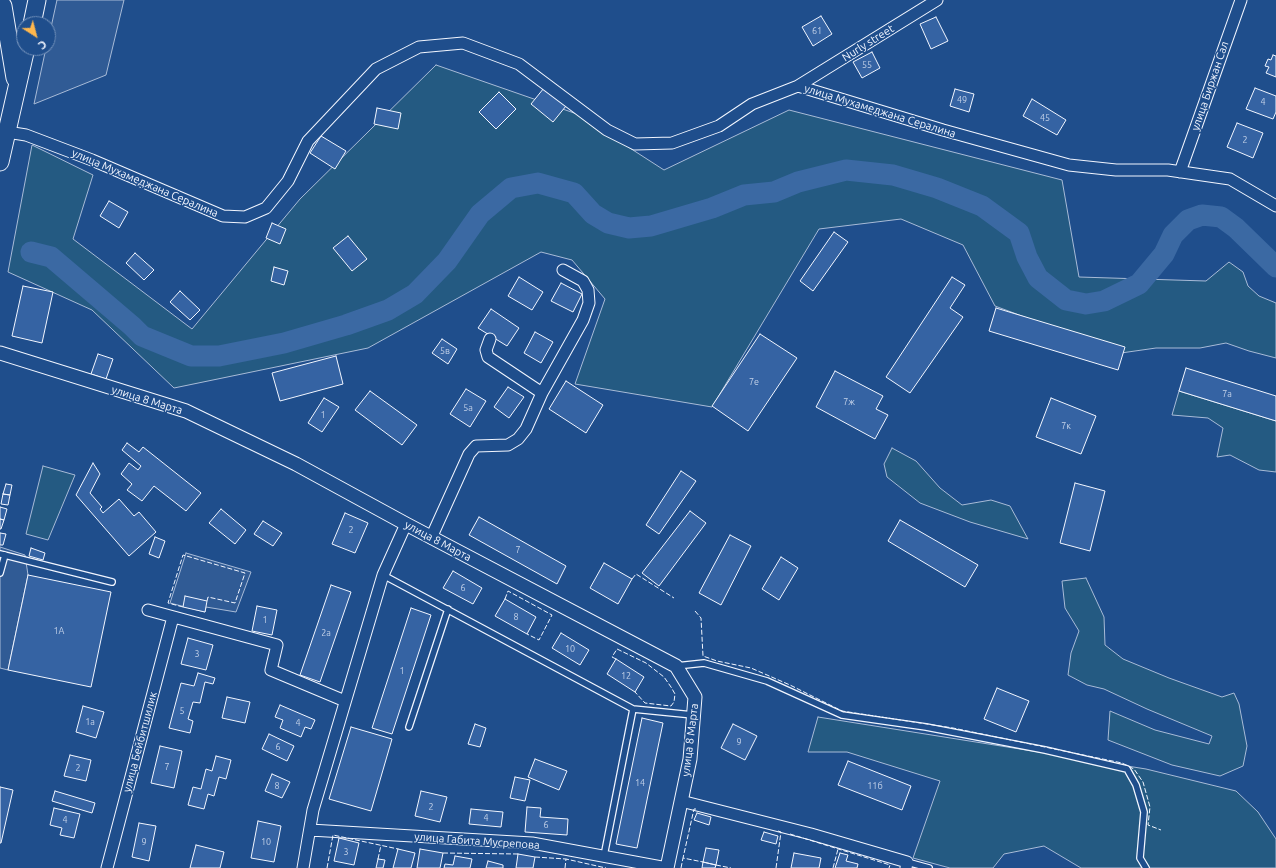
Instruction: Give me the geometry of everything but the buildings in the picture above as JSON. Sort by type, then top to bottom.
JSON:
[{"type":"main road","points":[[34,16],[37,0]]},
{"type":"main road","points":[[0,2],[3,6],[17,85]]},
{"type":"main road","points":[[0,162],[24,56]]},
{"type":"street","name":"Nurly street","points":[[798,86],[937,0]]},
{"type":"street","name":"улица Биржан Сал","points":[[1180,172],[1241,0]]},
{"type":"street","name":"улица Мухамеджана Сералина","points":[[6,132],[26,135],[92,160],[222,216],[245,217],[266,208],[288,181],[308,141],[376,69],[419,47],[463,43],[520,64],[607,130],[635,144],[672,143],[718,126],[752,104],[798,86],[942,130],[1069,165],[1116,170],[1180,172],[1230,179],[1276,206]]},
{"type":"street","points":[[431,538],[469,454],[476,446],[508,444],[518,439],[526,429],[542,393],[583,320],[589,302],[588,290],[583,281],[564,270]]},
{"type":"street","points":[[490,339],[486,350],[488,356],[542,393]]},
{"type":"street","name":"улица 8 Марта","points":[[0,353],[186,411],[296,464],[431,538],[676,666],[695,698],[690,759],[667,868]]},
{"type":"street","points":[[304,868],[313,810],[383,575],[406,524]]},
{"type":"street","points":[[148,610],[277,645],[272,670],[346,701]]},
{"type":"street","name":"улица Бейбитшилик","points":[[107,868],[173,617]]},
{"type":"street","points":[[681,801],[811,834],[907,865]]},
{"type":"street","name":"улица Габита Мусрепова","points":[[310,830],[532,843],[667,868]]},
{"type":"lane","points":[[0,573],[2,554],[112,582]]},
{"type":"lane","points":[[383,575],[633,709],[694,715]]},
{"type":"lane","points":[[408,727],[448,609]]},
{"type":"lane","points":[[676,666],[704,663],[767,680],[842,715],[926,727],[1045,750],[1127,769],[1136,785],[1144,812],[1140,858],[1146,868]]},
{"type":"lane","points":[[604,856],[633,709]]},
{"type":"lane","points":[[907,865],[929,868]]},
{"type":"shaded area","points":[[57,0],[124,0],[106,75],[34,104],[44,56],[56,56],[56,16],[53,16]]},
{"type":"shaded area","points":[[436,65],[577,114],[664,170],[789,110],[1062,180],[1079,277],[1206,281],[1229,262],[1243,272],[1248,286],[1259,296],[1276,303],[1276,358],[1226,343],[1200,348],[1156,348],[1121,353],[995,306],[963,245],[901,219],[819,229],[712,407],[575,384],[605,299],[572,260],[541,252],[368,348],[174,388],[92,310],[8,272],[32,145],[93,175],[73,239],[192,329],[300,199]]},
{"type":"shaded area","points":[[1179,391],[1276,421],[1276,472],[1259,470],[1230,455],[1217,457],[1223,428],[1208,418],[1172,415]]},
{"type":"shaded area","points":[[892,448],[916,461],[940,488],[962,505],[991,500],[1010,506],[1028,539],[970,522],[920,503],[887,477],[884,464]]},
{"type":"shaded area","points":[[43,466],[75,475],[48,540],[26,534]]},
{"type":"shaded area","points":[[0,547],[25,555],[28,575],[8,670],[0,668]]},
{"type":"shaded area","points":[[186,553],[251,572],[236,612],[206,607],[205,612],[170,603]]},
{"type":"shaded area","points":[[1086,578],[1104,617],[1105,645],[1123,659],[1169,678],[1222,697],[1234,693],[1239,704],[1247,746],[1243,766],[1220,776],[1172,765],[1108,740],[1110,711],[1155,730],[1209,744],[1212,736],[1104,689],[1087,685],[1068,675],[1071,653],[1079,631],[1065,608],[1062,581]]},
{"type":"shaded area","points":[[818,717],[1146,769],[1236,791],[1258,812],[1276,839],[1276,868],[1081,868],[1044,846],[1004,854],[993,868],[950,868],[913,858],[940,781],[847,752],[808,752]]},
{"type":"waterway","points":[[31,252],[51,257],[142,336],[191,356],[219,356],[284,343],[346,325],[388,310],[415,294],[447,261],[480,214],[511,188],[538,183],[574,193],[593,214],[608,223],[629,228],[651,226],[712,208],[744,195],[774,192],[798,182],[846,170],[893,175],[937,188],[982,206],[1019,233],[1027,257],[1038,278],[1066,300],[1086,304],[1104,301],[1139,284],[1164,254],[1173,235],[1188,220],[1202,215],[1221,217],[1236,228],[1276,267]]},
{"type":"fence","points":[[183,607],[168,603],[183,555],[245,573],[235,603],[208,597],[207,601]]},
{"type":"fence","points":[[632,579],[636,574],[674,598]]},
{"type":"fence","points":[[505,599],[508,591],[552,615],[539,640],[527,634]]},
{"type":"fence","points":[[695,611],[701,618],[703,656],[717,661],[751,668],[790,685],[842,711],[953,728],[1122,763],[1134,769],[1143,782],[1150,807],[1148,825],[1161,830]]},
{"type":"fence","points":[[616,659],[612,657],[617,649],[646,663],[664,677],[675,694],[674,702],[671,706],[645,703],[635,692]]},
{"type":"fence","points":[[696,809],[694,809],[683,858],[703,862]]},
{"type":"fence","points":[[776,868],[781,832],[778,831]]},
{"type":"fence","points":[[790,834],[890,865],[889,868]]},
{"type":"fence","points":[[327,868],[333,835],[398,849]]},
{"type":"fence","points":[[378,859],[381,845]]},
{"type":"fence","points":[[833,868],[838,849]]},
{"type":"fence","points":[[443,853],[518,854]]},
{"type":"fence","points":[[535,857],[566,859]]},
{"type":"fence","points":[[681,868],[683,858]]},
{"type":"fence","points":[[565,868],[566,859],[606,868]]},
{"type":"fence","points":[[716,865],[731,868]]}]
